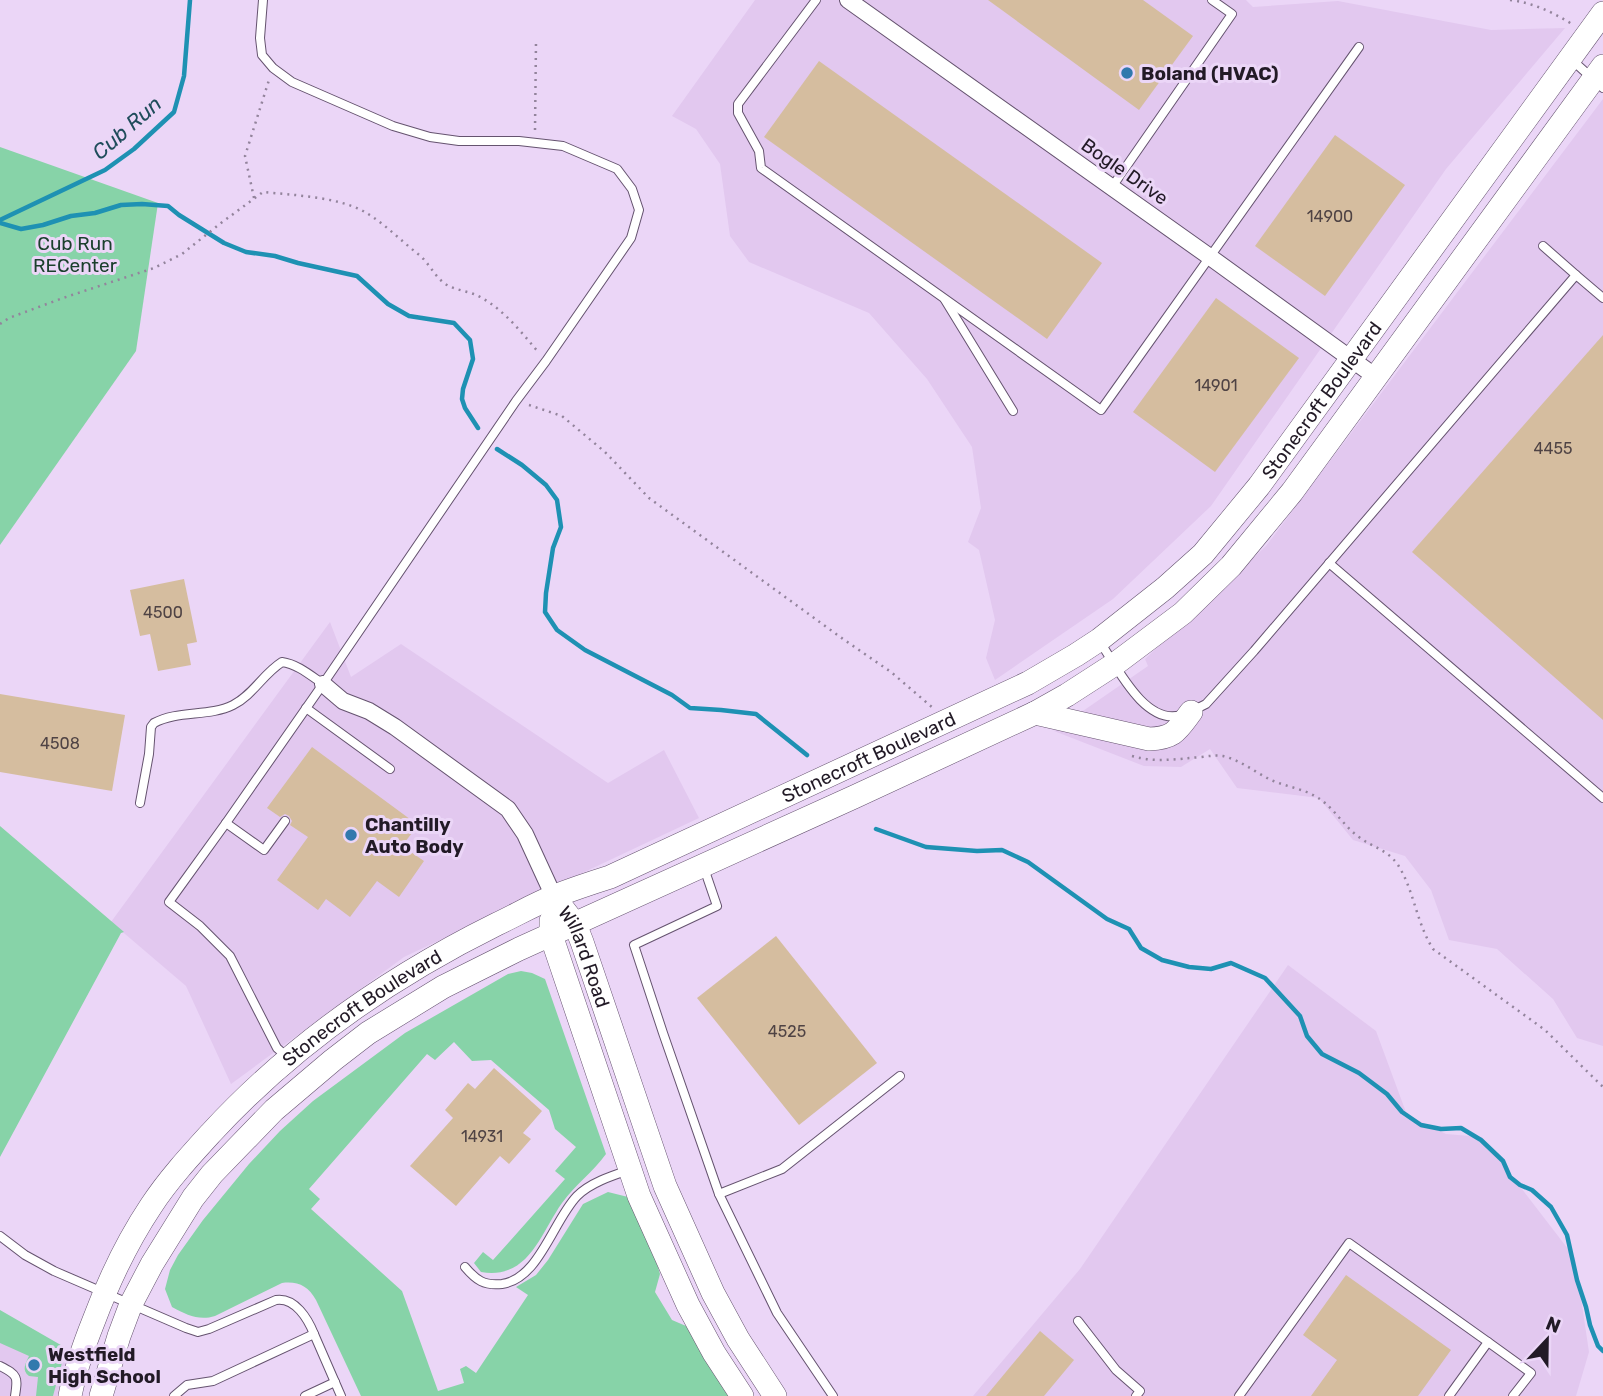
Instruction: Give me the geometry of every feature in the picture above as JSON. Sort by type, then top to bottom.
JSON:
[{"type":"main road","name":"Stonecroft Boulevard","points":[[70,1396],[85,1342],[105,1292],[129,1241],[151,1206],[177,1170],[234,1108],[321,1031],[410,971],[453,946],[554,897],[610,877],[1016,689],[1099,640],[1203,554],[1259,486],[1603,13]]},
{"type":"main road","name":"Stonecroft Boulevard","points":[[101,1396],[131,1304],[193,1198],[252,1132],[292,1093],[333,1060],[404,1010],[519,949],[1035,713],[1115,664],[1183,613],[1231,566],[1292,492],[1600,78]]},
{"type":"main road","points":[[1035,713],[1149,739],[1165,739],[1177,732],[1191,712]]},
{"type":"main road","name":"Willard Road","points":[[554,897],[575,924],[582,942],[665,1186],[713,1293],[738,1339],[775,1396]]},
{"type":"main road","name":"Willard Road","points":[[554,897],[551,935],[639,1196],[688,1305],[714,1353],[742,1396]]},
{"type":"street","name":"Bogle Drive","points":[[848,0],[1376,377]]},
{"type":"street","points":[[323,684],[343,701],[369,711],[395,727],[508,809],[525,834],[554,897]]},
{"type":"lane","points":[[816,0],[738,104],[738,113],[759,152],[761,168],[1101,410],[1359,47]]},
{"type":"lane","points":[[1112,187],[1232,14],[1212,0]]},
{"type":"lane","points":[[266,1],[260,37],[262,55],[273,68],[292,82],[393,126],[430,137],[458,141],[519,141],[563,146],[617,169],[632,189],[639,211],[631,238],[169,902],[200,926],[230,956],[277,1048],[288,1059]]},
{"type":"lane","points":[[1570,58],[1600,78]]},
{"type":"lane","points":[[1543,246],[1603,298]]},
{"type":"lane","points":[[1099,640],[1133,693],[1158,714],[1176,716],[1206,704],[1576,275]]},
{"type":"lane","points":[[943,298],[1013,411]]},
{"type":"lane","points":[[1329,564],[1603,798]]},
{"type":"lane","points":[[140,803],[151,727],[154,723],[233,705],[248,695],[272,668],[282,662],[298,667],[323,684]]},
{"type":"lane","points":[[306,708],[390,769]]},
{"type":"lane","points":[[226,823],[264,850],[285,821]]},
{"type":"lane","points":[[704,865],[717,906],[634,945],[719,1194],[777,1313],[833,1396]]},
{"type":"lane","points":[[719,1194],[782,1169],[900,1076]]},
{"type":"lane","points":[[465,1267],[477,1280],[487,1283],[511,1282],[521,1277],[578,1195],[597,1183],[630,1169]]},
{"type":"lane","points":[[0,1236],[25,1255],[54,1271],[198,1332],[282,1299],[296,1306],[308,1321],[341,1396]]},
{"type":"lane","points":[[1239,1396],[1349,1243],[1531,1373],[1513,1396]]},
{"type":"lane","points":[[1078,1321],[1116,1370],[1140,1391],[1136,1396]]},
{"type":"lane","points":[[174,1396],[187,1385],[213,1381],[314,1334]]},
{"type":"lane","points":[[1450,1396],[1488,1342]]},
{"type":"lane","points":[[0,1366],[14,1374],[17,1379],[15,1396]]},
{"type":"lane","points":[[305,1396],[335,1382]]},
{"type":"path","points":[[1510,0],[1549,10],[1575,26]]},
{"type":"path","points":[[535,126],[536,42]]},
{"type":"path","points":[[254,198],[245,156],[273,68]]},
{"type":"path","points":[[0,324],[9,318],[73,294],[154,268],[182,254],[263,192],[308,197],[360,210],[374,218],[421,256],[435,275],[446,284],[480,297],[505,314],[546,361]]},
{"type":"path","points":[[516,401],[562,416],[605,452],[649,498],[891,672],[938,712]]},
{"type":"path","points":[[1131,756],[1162,761],[1219,755],[1274,781],[1311,793],[1325,802],[1354,834],[1387,852],[1398,865],[1409,888],[1424,934],[1433,949],[1545,1030],[1603,1087]]},
{"type":"shaded area","points":[[755,0],[1246,0],[1253,7],[1338,1],[1491,30],[1565,28],[1446,169],[1211,506],[1113,599],[995,680],[986,658],[995,620],[979,550],[968,542],[981,508],[972,447],[927,379],[869,313],[749,262],[730,236],[720,164],[696,129],[672,116]]},
{"type":"shaded area","points":[[1603,99],[1603,1046],[1577,1038],[1553,999],[1497,949],[1449,940],[1431,890],[1405,856],[1353,840],[1319,798],[1237,788],[1210,749],[1181,767],[1144,766],[1054,731],[1148,666],[1145,659],[1266,546]]},
{"type":"shaded area","points":[[330,622],[351,677],[401,644],[608,783],[664,750],[699,818],[404,957],[231,1084],[186,986],[111,922]]},
{"type":"shaded area","points":[[1288,965],[1376,1031],[1407,1115],[1446,1134],[1482,1137],[1575,1258],[1589,1352],[1576,1396],[973,1396],[1080,1269]]},
{"type":"shaded area","name":"Westfield High School","points":[[0,1324],[71,1353],[60,1396],[0,1396]]},
{"type":"green space","name":"Cub Run RECenter","points":[[0,147],[158,203],[136,351],[0,545]]},
{"type":"green space","points":[[0,826],[124,932],[121,933],[0,1157]]},
{"type":"green space","points":[[521,971],[545,979],[606,1154],[562,1203],[531,1252],[511,1269],[497,1273],[481,1272],[474,1263],[483,1252],[493,1260],[565,1179],[555,1171],[576,1147],[555,1129],[549,1110],[491,1060],[472,1061],[454,1042],[435,1060],[427,1054],[309,1189],[320,1199],[311,1209],[402,1291],[438,1391],[464,1383],[460,1369],[466,1366],[476,1373],[528,1295],[516,1287],[536,1275],[583,1204],[608,1192],[628,1197],[660,1274],[655,1292],[672,1320],[686,1326],[731,1396],[361,1396],[316,1300],[310,1291],[302,1286],[282,1283],[215,1316],[204,1318],[172,1307],[165,1289],[170,1270],[178,1255],[249,1164],[280,1131],[313,1101],[405,1033],[508,974]]},
{"type":"green space","points":[[0,1310],[66,1348],[53,1396],[36,1396],[38,1377],[29,1376],[25,1369],[29,1356],[0,1343]]},
{"type":"building","name":"Boland (HVAC)","points":[[988,0],[1143,0],[1193,36],[1139,110]]},
{"type":"building","points":[[819,61],[1102,263],[1047,339],[764,137]]},
{"type":"building","points":[[1335,135],[1405,185],[1325,296],[1255,246]]},
{"type":"building","points":[[1216,298],[1299,358],[1215,472],[1133,412]]},
{"type":"building","points":[[1603,335],[1603,720],[1412,552]]},
{"type":"building","points":[[184,579],[197,642],[187,644],[191,665],[158,671],[150,634],[140,636],[130,590]]},
{"type":"building","points":[[0,694],[125,715],[112,791],[0,772]]},
{"type":"building","points":[[312,747],[418,825],[402,846],[424,861],[399,897],[377,881],[350,917],[326,899],[318,910],[277,880],[308,837],[290,825],[292,821],[289,816],[285,814],[280,817],[267,808]]},
{"type":"building","points":[[776,936],[877,1063],[799,1125],[697,998]]},
{"type":"building","points":[[494,1068],[542,1111],[523,1133],[531,1139],[509,1164],[500,1156],[456,1206],[410,1166],[453,1118],[445,1110],[468,1083],[475,1089]]},
{"type":"building","points":[[1346,1275],[1451,1350],[1418,1396],[1311,1396],[1337,1360],[1303,1335]]},
{"type":"building","points":[[1040,1331],[1074,1360],[1044,1396],[986,1396]]},
{"type":"waterway","name":"Cub Run","points":[[0,220],[105,170],[134,149],[174,112],[184,76],[190,0]]},
{"type":"waterway","points":[[0,223],[21,229],[121,205],[168,206],[224,243],[246,252],[275,256],[357,276],[388,304],[409,316],[454,323],[470,340],[473,359],[462,399],[478,428]]},
{"type":"waterway","points":[[497,449],[546,485],[557,500],[561,527],[553,548],[545,612],[557,630],[585,650],[672,695],[690,708],[756,714],[807,755]]},
{"type":"waterway","points":[[876,829],[926,847],[1002,850],[1028,862],[1107,919],[1129,929],[1141,948],[1162,960],[1211,969],[1231,963],[1265,978],[1300,1016],[1307,1036],[1322,1054],[1359,1073],[1387,1094],[1402,1112],[1421,1125],[1441,1129],[1461,1128],[1481,1140],[1503,1161],[1510,1177],[1532,1190],[1551,1207],[1567,1235],[1590,1325],[1598,1346],[1603,1351]]},
{"type":"place","name":"Boland (HVAC)","points":[[1127,73]]},
{"type":"place","name":"Chantilly Auto Body","points":[[351,835]]},
{"type":"place","name":"Westfield High School","points":[[34,1365]]}]
